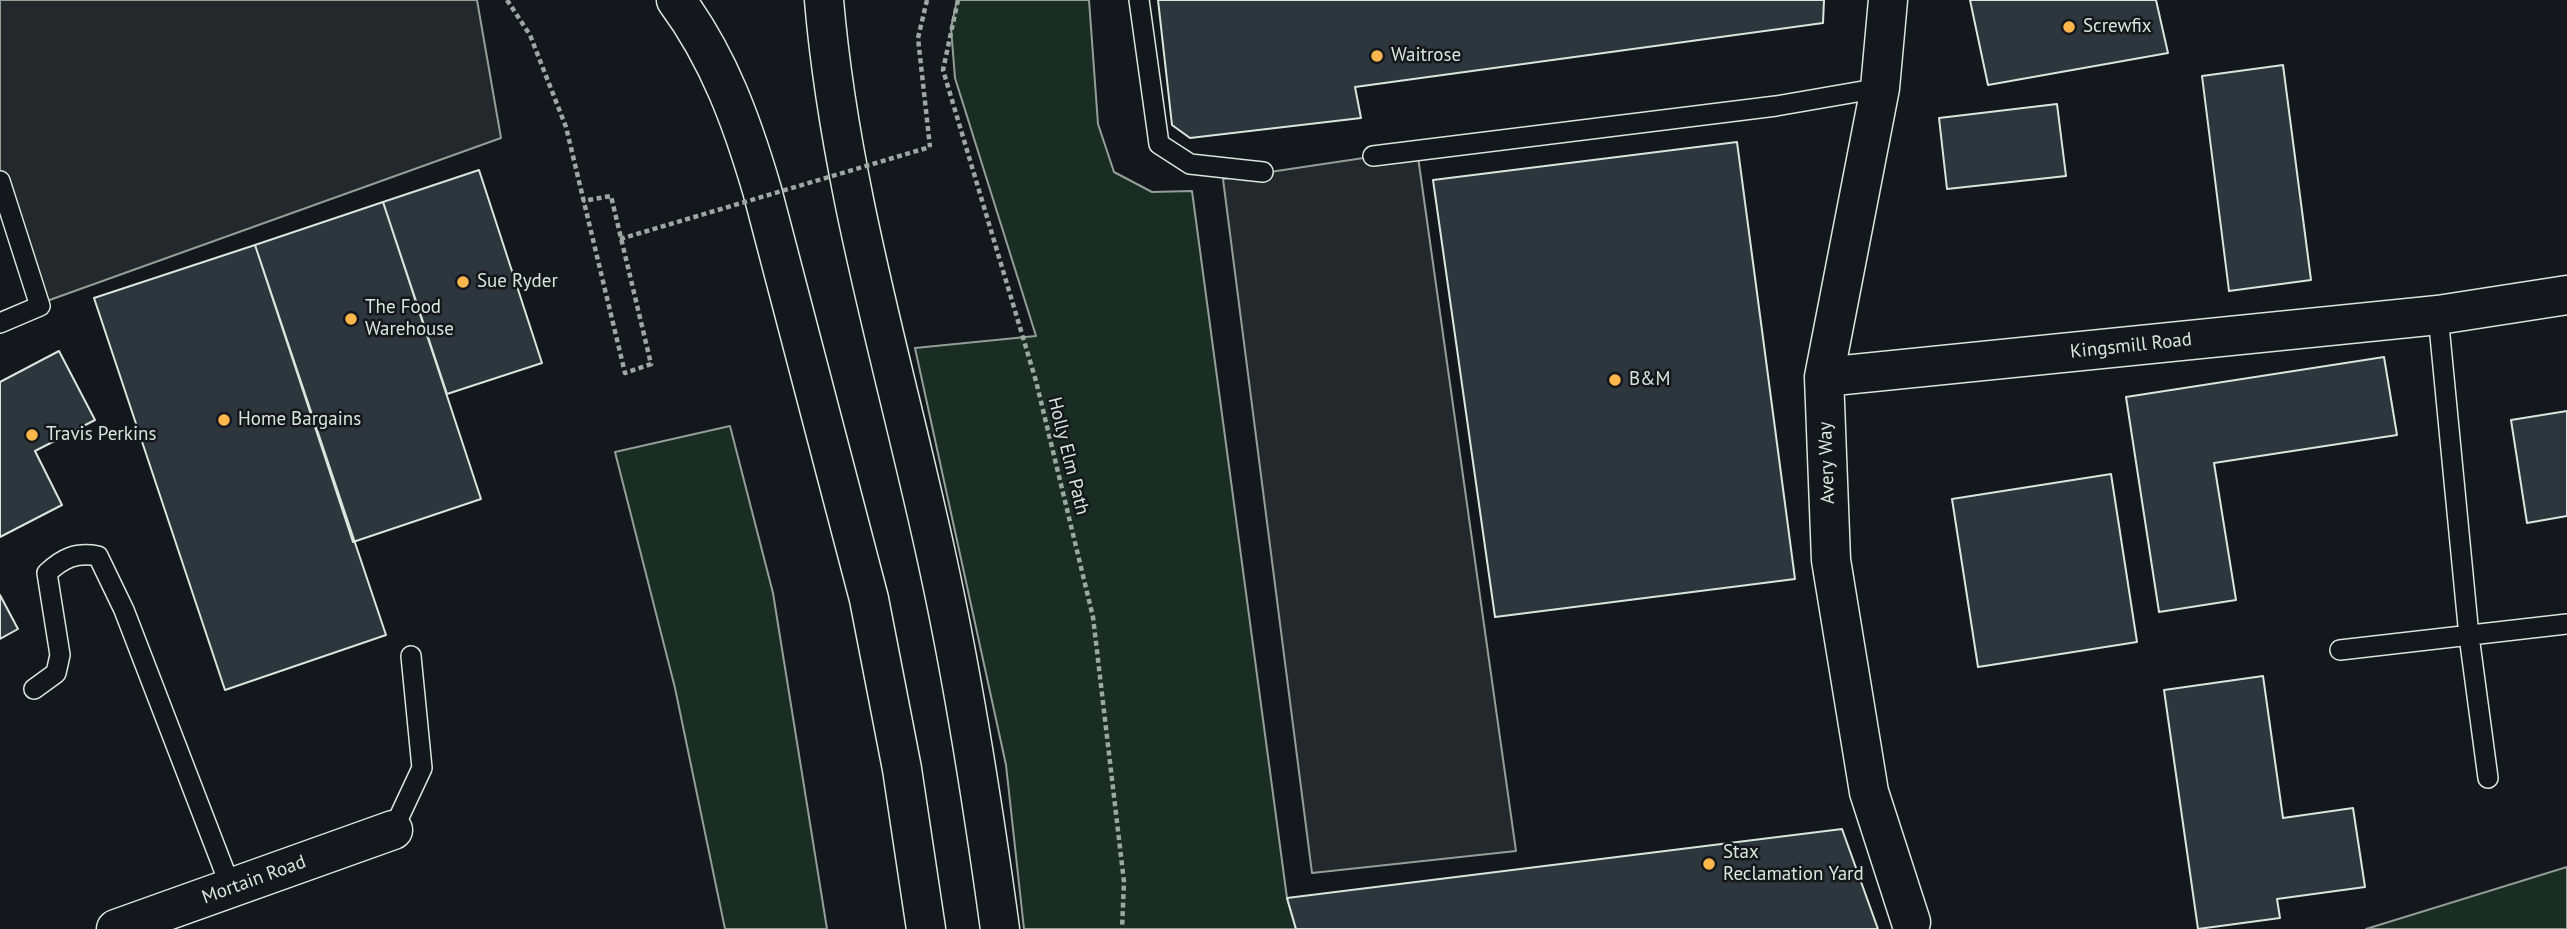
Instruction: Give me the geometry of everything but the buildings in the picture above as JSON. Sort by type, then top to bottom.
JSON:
[{"type":"main road","points":[[676,0],[710,50],[745,133],[762,190],[869,599],[902,769],[926,929]]},
{"type":"main road","points":[[824,0],[830,74],[847,160],[938,561],[976,757],[1000,929]]},
{"type":"main road","name":"Avery Way","points":[[1888,0],[1880,88],[1824,377],[1831,560],[1869,792],[1912,926]]},
{"type":"main road","name":"Kingsmill Road","points":[[1824,377],[2438,315],[2567,295]]},
{"type":"main road","name":"Mortain Road","points":[[116,929],[393,830]]},
{"type":"lane","points":[[1139,0],[1159,144],[1191,163],[1263,172]]},
{"type":"lane","points":[[1373,156],[1776,106],[1880,88]]},
{"type":"lane","points":[[0,181],[40,306],[0,323]]},
{"type":"lane","points":[[2438,315],[2469,636],[2488,778]]},
{"type":"lane","points":[[34,690],[56,673],[60,655],[47,573],[62,559],[83,553],[98,556],[124,610],[231,888]]},
{"type":"lane","points":[[2340,650],[2567,624]]},
{"type":"lane","points":[[393,830],[422,768],[411,656]]},
{"type":"path","points":[[507,0],[530,35],[566,127],[583,201],[625,373],[651,364],[611,196],[583,201]]},
{"type":"path","points":[[620,239],[930,147],[918,38],[927,0]]},
{"type":"path","name":"Holly Elm Path","points":[[958,0],[943,70],[1036,381],[1093,617],[1124,882],[1122,929]]},
{"type":"green space","points":[[957,0],[1089,0],[1098,124],[1114,172],[1152,192],[1192,191],[1287,898],[1296,929],[1024,929],[1006,765],[915,348],[1036,336],[955,78],[951,28]]},
{"type":"green space","points":[[730,426],[773,593],[827,929],[725,929],[675,688],[615,452]]},
{"type":"green space","points":[[2567,867],[2567,929],[2366,929]]},
{"type":"shaded area","points":[[0,0],[477,0],[501,138],[44,302],[0,185]]},
{"type":"shaded area","points":[[1417,150],[1516,851],[1312,873],[1223,179]]},
{"type":"place","name":"Screwfix","points":[[2069,27]]},
{"type":"place","name":"Waitrose","points":[[1377,56]]},
{"type":"place","name":"Sue Ryder","points":[[463,282]]},
{"type":"place","name":"The Food Warehouse","points":[[351,319]]},
{"type":"place","name":"B&M","points":[[1615,380]]},
{"type":"place","name":"Home Bargains","points":[[224,420]]},
{"type":"place","name":"Travis Perkins","points":[[32,435]]},
{"type":"place","name":"Stax Reclamation Yard","points":[[1709,864]]}]
